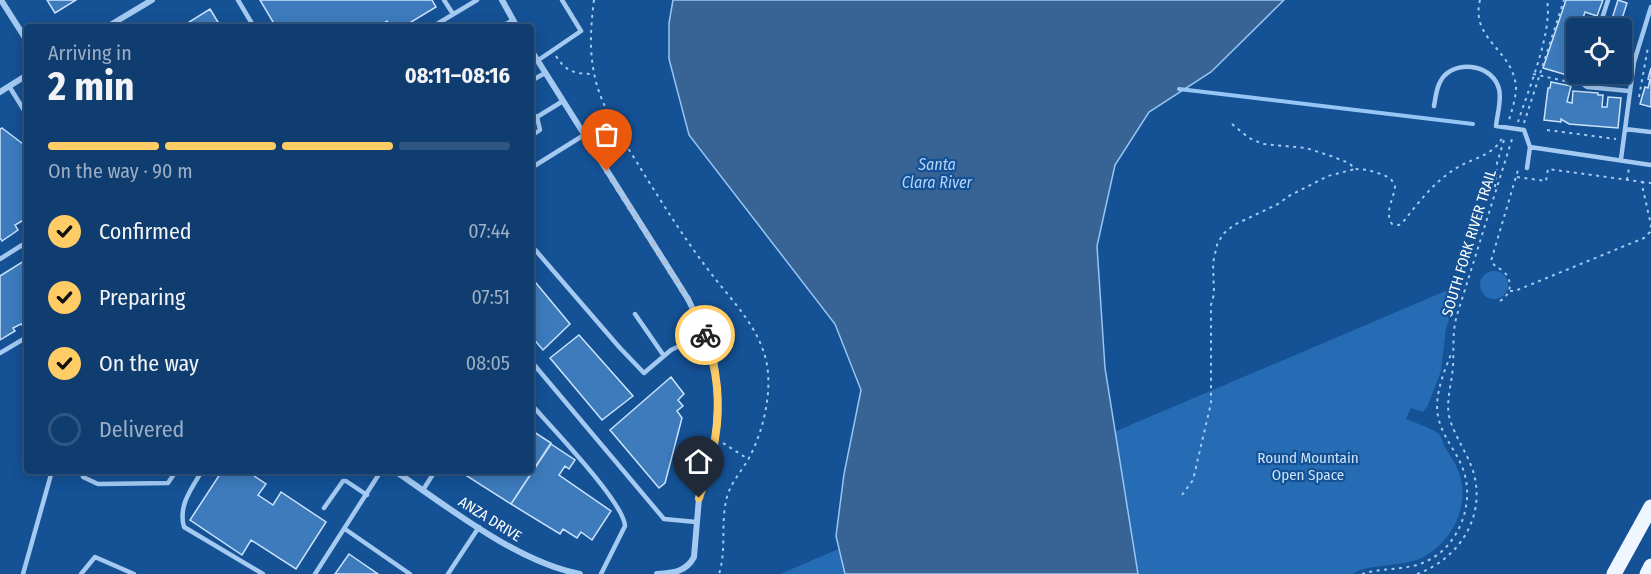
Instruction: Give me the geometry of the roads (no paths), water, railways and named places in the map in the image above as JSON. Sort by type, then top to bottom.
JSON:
[{"type":"main road","points":[[1614,574],[1651,507]]},
{"type":"main road","points":[[1647,574],[1651,566]]},
{"type":"street","points":[[2,0],[24,36]]},
{"type":"street","points":[[112,24],[152,0]]},
{"type":"street","points":[[502,0],[516,24]]},
{"type":"street","points":[[534,56],[688,299],[714,358],[718,392],[715,439],[699,498],[694,557],[690,564],[680,571],[657,574]]},
{"type":"street","points":[[0,92],[24,77]]},
{"type":"street","name":"ANZA DRIVE","points":[[399,474],[531,559],[580,574]]},
{"type":"lane","points":[[238,0],[252,24]]},
{"type":"lane","points":[[444,0],[453,14]]},
{"type":"lane","points":[[437,24],[477,0]]},
{"type":"lane","points":[[537,61],[581,31],[562,0]]},
{"type":"lane","points":[[1602,18],[1608,0]]},
{"type":"lane","points":[[1621,159],[1634,62],[1651,7]]},
{"type":"lane","points":[[506,24],[513,20]]},
{"type":"lane","points":[[1434,106],[1439,83],[1443,76],[1461,67],[1480,69],[1495,80],[1499,89],[1496,126],[1524,130],[1530,147],[1527,168]]},
{"type":"lane","points":[[534,79],[545,73]]},
{"type":"lane","points":[[1583,84],[1587,87],[1629,91]]},
{"type":"lane","points":[[9,86],[24,110]]},
{"type":"lane","points":[[537,117],[563,101]]},
{"type":"lane","points":[[534,134],[540,130],[537,117]]},
{"type":"lane","points":[[1625,129],[1651,132]]},
{"type":"lane","points":[[534,166],[584,135]]},
{"type":"lane","points":[[1530,147],[1630,160],[1651,165]]},
{"type":"lane","points":[[0,259],[24,244]]},
{"type":"lane","points":[[534,248],[644,373],[671,350],[705,334]]},
{"type":"lane","points":[[635,314],[664,356]]},
{"type":"lane","points":[[0,353],[24,339]]},
{"type":"lane","points":[[534,365],[664,519],[696,522]]},
{"type":"lane","points":[[534,407],[581,459],[625,520],[625,526],[601,574]]},
{"type":"lane","points":[[23,574],[51,474]]},
{"type":"lane","points":[[82,474],[83,477],[98,484],[168,483],[174,474]]},
{"type":"lane","points":[[200,474],[180,515],[184,528],[263,574]]},
{"type":"lane","points":[[315,574],[379,474]]},
{"type":"lane","points":[[423,490],[433,474]]},
{"type":"lane","points":[[324,508],[343,481],[367,495]]},
{"type":"lane","points":[[448,574],[479,527]]},
{"type":"lane","points":[[345,529],[410,574]]},
{"type":"lane","points":[[81,574],[95,557],[134,574]]},
{"type":"water","name":"Santa Clara River","points":[[673,0],[1284,0],[1211,72],[1149,112],[1115,165],[1097,246],[1105,368],[1138,574],[845,574],[836,536],[844,474],[861,390],[835,324],[689,135],[669,59],[669,23]]},
{"type":"waterway","points":[[1179,89],[1473,124]]},
{"type":"park label","name":"Round Mountain Open Space","points":[[1308,466]]}]
